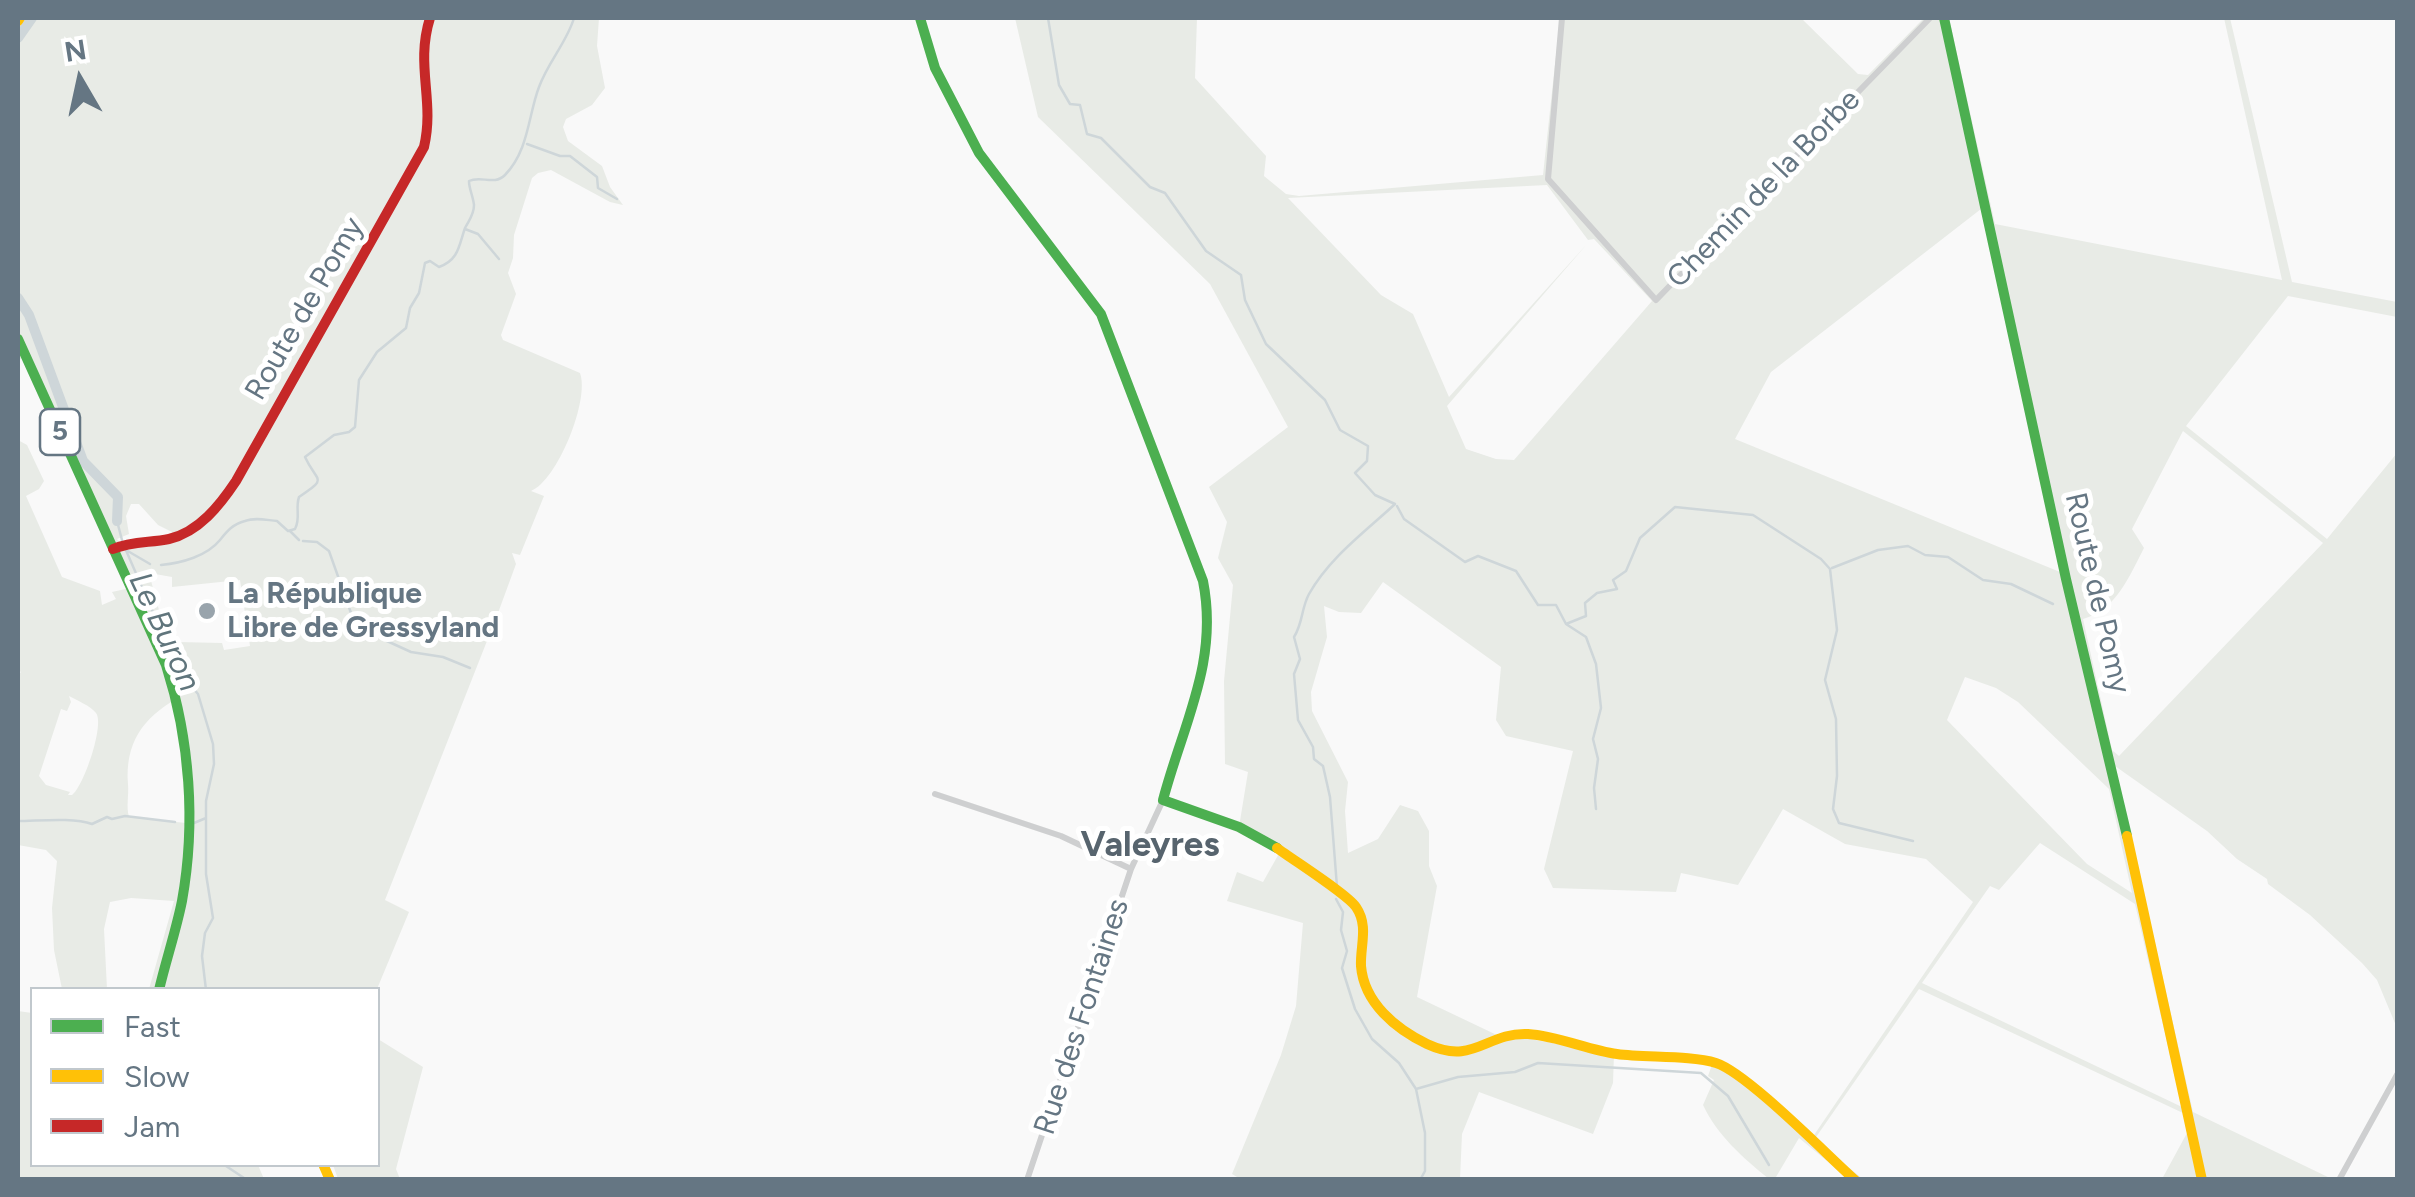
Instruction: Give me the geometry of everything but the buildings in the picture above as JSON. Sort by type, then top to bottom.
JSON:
[{"type":"street","name":"Route de Pomy","points":[[121,546],[182,535],[227,495],[424,147],[430,105],[422,51],[430,18]]},
{"type":"street","points":[[920,18],[941,82],[979,152],[1101,314],[1203,580],[1210,623],[1205,672],[1176,747],[1163,800],[1238,826],[1272,844],[1356,906],[1364,926],[1362,968],[1369,992],[1394,1025],[1424,1042],[1446,1052],[1464,1054],[1500,1038],[1528,1034],[1616,1054],[1712,1062],[1743,1080],[1855,1180]]},
{"type":"street","name":"Chemin de la Borbe","points":[[1562,18],[1548,179],[1656,300],[1930,18]]},
{"type":"street","name":"Route de Pomy","points":[[1944,18],[2202,1180]]},
{"type":"street","name":"5","points":[[18,339],[121,546],[178,698],[184,730],[187,810],[184,883],[160,987]]},
{"type":"street","points":[[935,794],[1061,836],[1132,869]]},
{"type":"street","name":"Rue des Fontaines","points":[[1028,1180],[1132,869],[1163,800]]},
{"type":"street","points":[[2340,1180],[2398,1073]]},
{"type":"shaded area","points":[[20,18],[599,18],[597,46],[605,88],[592,105],[566,119],[563,127],[568,141],[602,166],[623,205],[551,170],[532,178],[514,235],[508,273],[516,294],[501,335],[503,340],[580,373],[582,385],[576,420],[551,472],[531,491],[544,496],[520,555],[512,553],[516,564],[385,900],[409,912],[378,987],[150,987],[174,901],[131,898],[110,902],[104,929],[107,987],[62,987],[54,950],[52,908],[57,861],[46,850],[18,845],[18,440],[27,445],[44,481],[26,496],[62,577],[100,591],[102,605],[116,599],[112,592],[130,588],[24,355],[18,362]],"holes":[[[131,504],[139,504],[158,525],[172,532],[172,537],[122,545],[117,539],[129,534],[126,516]],[[150,577],[172,577],[172,587],[240,580],[250,646],[224,650],[222,643],[178,642],[159,610]],[[69,696],[94,710],[98,720],[87,769],[72,795],[46,785],[39,776],[61,709],[67,711],[71,702]],[[178,698],[186,823],[129,817],[128,770],[133,744],[146,723]]]},
{"type":"shaded area","points":[[1015,18],[1197,18],[1195,78],[1266,156],[1264,176],[1286,194],[1543,175],[1560,18],[1801,18],[1858,74],[1868,75],[1924,18],[1949,18],[1995,224],[2282,280],[2224,18],[2230,18],[2292,282],[2397,302],[2397,317],[2288,296],[2186,426],[2327,539],[2397,453],[2397,1028],[2377,980],[2362,963],[2207,831],[2115,766],[2193,1112],[2332,1179],[2162,1179],[2187,1133],[2183,1113],[1919,989],[1814,1140],[1863,1179],[1849,1179],[1799,1138],[1776,1177],[1768,1178],[1723,1136],[1703,1105],[1714,1080],[1708,1076],[1714,1059],[1740,1073],[1812,1138],[1973,902],[1926,859],[1845,844],[1783,809],[1738,885],[1681,873],[1676,892],[1553,888],[1544,869],[1573,751],[1506,736],[1496,720],[1501,667],[1383,582],[1361,613],[1339,612],[1324,606],[1327,637],[1311,692],[1312,711],[1348,782],[1348,853],[1378,839],[1400,805],[1418,811],[1429,831],[1429,866],[1437,886],[1417,997],[1501,1037],[1614,1054],[1613,1083],[1593,1134],[1479,1092],[1462,1134],[1460,1179],[1242,1180],[1232,1174],[1281,1055],[1296,1006],[1303,923],[1227,901],[1237,872],[1263,882],[1281,850],[1239,827],[1248,772],[1225,764],[1224,681],[1233,585],[1218,558],[1227,522],[1209,487],[1288,427],[1210,284],[1038,117]],"holes":[[[1547,185],[1588,240],[1594,239],[1652,301],[1514,460],[1496,459],[1466,449],[1447,406],[1587,244],[1449,397],[1413,314],[1381,295],[1288,198]],[[1981,209],[2060,572],[1735,439],[1771,372]],[[2183,431],[2323,543],[2119,756],[2112,750],[2083,619],[2113,600],[2133,570],[2144,548],[2132,529]],[[1965,677],[1996,688],[2018,702],[2109,789],[2132,893],[2087,864],[1947,720]],[[2040,843],[2135,904],[2182,1107],[1922,983],[1990,886],[1999,890]]]},
{"type":"shaded area","points":[[18,1011],[30,1013],[30,1167],[259,1167],[264,1179],[18,1179]]},
{"type":"shaded area","points":[[380,1040],[423,1067],[396,1169],[400,1179],[338,1179],[334,1167],[380,1167]]},
{"type":"waterway","name":"Le Buron","points":[[18,38],[32,18]]},
{"type":"waterway","points":[[161,565],[201,554],[234,526],[249,520],[277,521],[288,531],[295,529],[299,497],[318,479],[305,457],[334,435],[355,427],[359,380],[377,352],[406,328],[425,263],[430,261],[439,267],[457,251],[474,209],[469,181],[501,178],[519,155],[539,87],[574,18]]},
{"type":"waterway","points":[[1048,18],[1059,85],[1070,104],[1080,105],[1087,134],[1101,138],[1150,187],[1165,193],[1206,251],[1241,275],[1245,300],[1266,344],[1325,400],[1340,430],[1368,446],[1367,461],[1355,473],[1375,495],[1395,504],[1317,581],[1294,637],[1300,659],[1294,674],[1298,720],[1313,747],[1314,759],[1323,766],[1330,797],[1337,887]]},
{"type":"waterway","points":[[527,144],[570,156],[597,177],[598,188],[617,199]]},
{"type":"waterway","points":[[465,229],[478,234],[499,259]]},
{"type":"waterway","name":"Le Buron","points":[[18,298],[29,315],[83,461],[118,497],[117,521]]},
{"type":"waterway","points":[[1397,506],[1404,519],[1465,562],[1478,556],[1516,571],[1538,605],[1556,605],[1566,624],[1586,637],[1596,664],[1601,708],[1593,739],[1598,759],[1596,809]]},
{"type":"waterway","points":[[1566,624],[1586,616],[1585,603],[1597,593],[1617,589],[1613,580],[1626,571],[1640,538],[1675,507],[1753,515],[1821,559],[1830,569],[1837,630],[1825,680],[1836,719],[1833,809],[1839,823],[1913,841]]},
{"type":"waterway","name":"Le Buron","points":[[117,521],[122,540]]},
{"type":"waterway","points":[[290,531],[299,540]]},
{"type":"waterway","points":[[303,541],[317,542],[329,551],[351,613],[376,636],[411,652],[443,657],[470,668]]},
{"type":"waterway","points":[[1832,568],[1878,550],[1908,546],[1925,555],[1948,557],[1983,580],[2011,584],[2053,604]]},
{"type":"waterway","name":"Le Buron","points":[[125,548],[178,670],[198,694],[213,744],[214,764],[206,801],[206,874],[213,918],[205,933],[202,956],[206,987]]},
{"type":"waterway","points":[[126,550],[150,564]]},
{"type":"waterway","points":[[18,821],[92,824],[107,817],[125,816],[175,822]]},
{"type":"waterway","points":[[194,823],[206,818]]},
{"type":"waterway","points":[[1336,899],[1343,912],[1341,930],[1347,951],[1342,968],[1355,1009],[1372,1039],[1399,1063],[1416,1089],[1425,1133],[1425,1171],[1420,1180]]},
{"type":"waterway","points":[[1416,1089],[1458,1077],[1515,1072],[1538,1063],[1701,1073],[1728,1096],[1769,1165]]},
{"type":"waterway","name":"Le Buron","points":[[228,1167],[247,1180]]},
{"type":"traffic: fast","points":[[920,18],[935,68],[979,153],[1101,314],[1203,581],[1207,611],[1203,666],[1163,800],[1239,827],[1277,848]]},
{"type":"traffic: fast","points":[[1944,18],[2066,579],[2127,836]]},
{"type":"traffic: fast","points":[[18,339],[166,665],[181,723],[188,782],[189,842],[182,901],[160,987]]},
{"type":"traffic: slow","points":[[2127,836],[2202,1180]]},
{"type":"traffic: slow","points":[[1277,848],[1356,907],[1362,921],[1361,966],[1368,992],[1393,1022],[1415,1038],[1443,1050],[1457,1051],[1528,1034],[1617,1054],[1716,1063],[1747,1082],[1855,1180]]},
{"type":"traffic: slow","points":[[324,1167],[330,1180]]},
{"type":"traffic: jam","points":[[113,549],[169,539],[190,530],[216,508],[236,481],[424,147],[424,52],[430,18]]},
{"type":"place","name":"La République Libre de Gressyland","points":[[207,611]]},
{"type":"district","name":"Valeyres","points":[[1150,846]]}]
